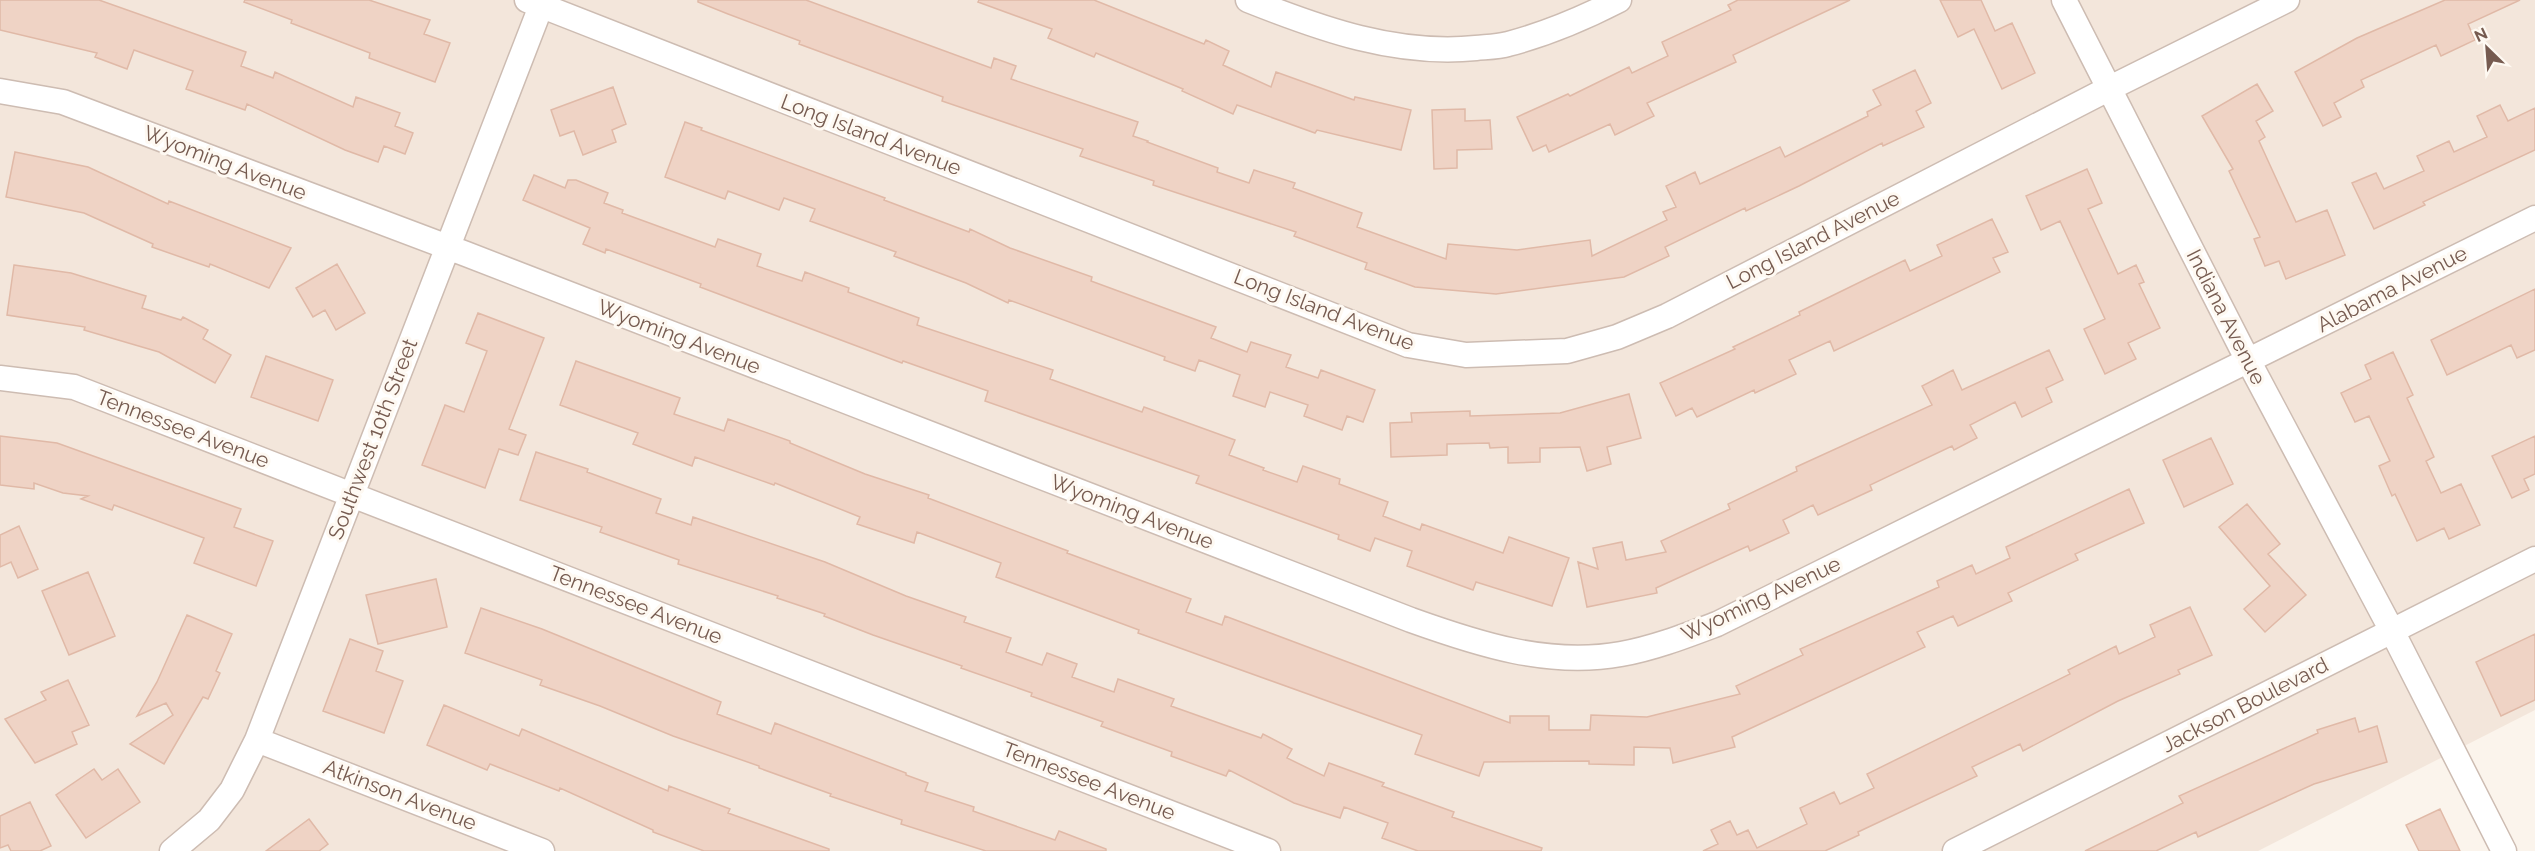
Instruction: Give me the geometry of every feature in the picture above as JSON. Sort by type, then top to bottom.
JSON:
[{"type":"street","points":[[1248,0],[1337,32],[1389,45],[1447,50],[1506,45],[1551,30],[1619,0]]},
{"type":"street","name":"Indiana Avenue","points":[[2064,0],[2248,361],[2392,631],[2504,851]]},
{"type":"street","name":"Long Island Avenue","points":[[534,3],[1408,345],[1466,355],[1568,351],[1617,338],[1667,316],[2109,88],[2287,0]]},
{"type":"street","name":"Southwest 10th Street","points":[[172,851],[209,820],[232,790],[257,740],[447,247],[534,3]]},
{"type":"street","name":"Wyoming Avenue","points":[[0,91],[63,102],[447,247],[1411,620],[1461,638],[1516,653],[1570,658],[1619,654],[1663,644],[1717,624],[2248,361]]},
{"type":"street","name":"Alabama Avenue","points":[[2248,361],[2535,218]]},
{"type":"street","name":"Tennessee Avenue","points":[[0,378],[74,387],[1268,851]]},
{"type":"street","name":"Jackson Boulevard","points":[[1955,851],[2535,559]]},
{"type":"street","name":"Atkinson Avenue","points":[[257,740],[531,849]]},
{"type":"shaded area","points":[[0,0],[2535,0],[2535,710],[2258,851],[0,851]]},
{"type":"building","points":[[0,0],[99,0],[246,52],[241,66],[273,78],[275,72],[353,107],[356,97],[400,113],[395,126],[413,133],[405,154],[384,146],[378,162],[345,150],[247,104],[245,110],[186,89],[193,71],[134,50],[127,69],[95,57],[97,53],[0,30]]},
{"type":"building","points":[[245,0],[369,0],[430,20],[424,34],[450,43],[435,82],[369,58],[370,53],[291,23],[292,20],[244,2]]},
{"type":"building","points":[[698,0],[806,0],[991,68],[994,58],[1016,66],[1011,79],[1138,122],[1133,136],[1218,168],[1217,172],[1249,183],[1254,170],[1295,183],[1293,188],[1362,213],[1357,227],[1446,259],[1448,244],[1517,250],[1590,240],[1592,256],[1667,220],[1663,212],[1676,207],[1666,186],[1695,172],[1700,184],[1780,147],[1785,157],[1868,116],[1867,112],[1881,105],[1873,90],[1915,70],[1931,103],[1916,111],[1924,127],[1883,146],[1882,143],[1799,186],[1746,211],[1745,208],[1665,247],[1669,256],[1624,277],[1496,294],[1415,287],[1365,269],[1367,263],[1294,236],[1296,232],[1153,185],[1154,181],[1080,156],[1083,149],[942,101],[943,97],[799,44],[800,41],[698,2]]},
{"type":"building","points":[[979,0],[1094,0],[1204,44],[1206,40],[1229,51],[1223,65],[1271,87],[1276,72],[1354,100],[1355,97],[1411,110],[1401,150],[1317,130],[1315,133],[1237,105],[1233,114],[1182,91],[1183,89],[1096,53],[1094,57],[1048,38],[1052,29],[978,2]]},
{"type":"building","points":[[1738,0],[1850,0],[1733,55],[1736,62],[1647,103],[1654,116],[1615,135],[1610,124],[1549,152],[1546,145],[1533,151],[1517,117],[1568,94],[1570,96],[1629,67],[1632,73],[1668,56],[1662,42],[1731,10],[1728,5]]},
{"type":"building","points":[[1940,0],[1981,0],[1995,31],[2012,23],[2035,73],[2002,89],[1974,29],[1958,37]]},
{"type":"building","points":[[2445,0],[2520,0],[2468,24],[2475,40],[2441,56],[2436,45],[2361,80],[2364,87],[2334,103],[2341,117],[2323,126],[2295,72],[2357,38]]},
{"type":"building","points":[[2257,84],[2273,111],[2256,121],[2265,137],[2259,141],[2296,222],[2327,210],[2345,255],[2286,279],[2279,261],[2265,266],[2254,239],[2260,237],[2229,171],[2233,169],[2202,116]]},
{"type":"building","points":[[613,87],[626,124],[612,130],[616,142],[583,155],[574,131],[560,136],[551,110]]},
{"type":"building","points":[[2500,105],[2508,121],[2535,108],[2535,150],[2423,202],[2425,205],[2374,229],[2352,183],[2376,173],[2384,189],[2424,171],[2417,156],[2449,141],[2454,152],[2487,137],[2477,116]]},
{"type":"building","points":[[1465,109],[1465,121],[1490,120],[1492,149],[1457,150],[1457,168],[1434,169],[1432,110]]},
{"type":"building","points":[[685,122],[969,232],[970,229],[1010,248],[1092,277],[1091,281],[1216,327],[1211,338],[1247,352],[1251,342],[1291,355],[1286,367],[1318,378],[1321,370],[1375,390],[1363,422],[1347,416],[1342,430],[1304,416],[1308,405],[1270,392],[1265,407],[1233,396],[1240,375],[1199,360],[1195,371],[1164,360],[1165,357],[1009,300],[1008,303],[966,283],[894,256],[896,252],[810,221],[815,209],[784,198],[779,210],[728,191],[725,199],[665,177]]},
{"type":"building","points":[[15,152],[88,167],[168,204],[169,201],[291,248],[269,288],[210,264],[209,267],[152,247],[153,244],[84,213],[6,197]]},
{"type":"building","points":[[2087,169],[2102,203],[2088,209],[2118,274],[2136,265],[2144,282],[2139,284],[2160,328],[2128,343],[2136,359],[2105,374],[2084,329],[2105,319],[2060,221],[2041,230],[2026,196]]},
{"type":"building","points":[[534,175],[565,188],[568,180],[576,180],[608,193],[604,203],[623,210],[622,213],[715,247],[718,239],[761,254],[757,266],[802,281],[805,272],[849,288],[848,292],[919,318],[917,325],[1053,370],[1050,379],[1142,412],[1144,407],[1235,440],[1229,455],[1264,468],[1263,470],[1297,482],[1303,466],[1340,479],[1339,484],[1388,502],[1383,516],[1420,530],[1422,524],[1503,553],[1509,537],[1569,558],[1552,606],[1476,582],[1473,590],[1407,566],[1412,551],[1375,538],[1370,551],[1338,539],[1339,535],[1196,483],[1199,476],[985,401],[988,391],[903,361],[902,363],[606,249],[605,253],[583,244],[590,228],[523,200]]},
{"type":"building","points":[[1992,219],[2008,252],[1993,258],[2000,272],[1834,351],[1830,341],[1789,360],[1796,374],[1755,393],[1754,390],[1697,417],[1692,408],[1676,416],[1660,383],[1735,349],[1733,347],[1800,315],[1799,312],[1905,260],[1910,271],[1942,256],[1937,245]]},
{"type":"building","points":[[337,264],[365,313],[336,330],[325,310],[313,317],[296,288]]},
{"type":"building","points":[[14,265],[71,273],[146,296],[142,308],[181,320],[183,317],[208,330],[203,339],[231,355],[215,383],[159,352],[84,330],[85,327],[7,315]]},
{"type":"building","points":[[2535,289],[2535,350],[2517,358],[2511,345],[2447,375],[2431,340]]},
{"type":"building","points":[[478,313],[544,338],[509,429],[526,435],[518,455],[499,449],[485,488],[422,465],[445,405],[464,412],[487,351],[466,343]]},
{"type":"building","points":[[2049,350],[2063,380],[2046,388],[2052,402],[2022,417],[2015,402],[1970,425],[1977,438],[1954,450],[1952,446],[1870,485],[1872,490],[1818,515],[1813,505],[1783,520],[1789,533],[1750,551],[1748,546],[1656,588],[1657,593],[1587,607],[1578,562],[1598,569],[1593,548],[1622,542],[1626,560],[1666,552],[1661,541],[1730,509],[1728,504],[1797,471],[1796,467],[1932,405],[1922,386],[1953,370],[1962,390]]},
{"type":"building","points":[[2393,352],[2413,395],[2407,398],[2434,457],[2426,461],[2441,493],[2461,484],[2480,525],[2449,539],[2444,528],[2417,541],[2395,494],[2392,496],[2379,466],[2390,461],[2369,416],[2355,422],[2341,393],[2371,379],[2365,365]]},
{"type":"building","points":[[266,356],[333,380],[318,421],[251,397]]},
{"type":"building","points":[[576,361],[680,398],[674,414],[724,431],[728,419],[790,441],[790,443],[865,474],[929,495],[928,498],[1191,599],[1186,612],[1222,625],[1225,616],[1510,723],[1510,716],[1549,716],[1549,730],[1590,730],[1591,715],[1647,717],[1740,694],[1736,686],[1803,655],[1800,649],[1939,587],[1937,581],[1972,565],[1976,574],[2010,558],[2006,547],[2129,489],[2144,523],[2075,554],[2078,560],[2008,593],[2012,601],[1958,626],[1953,616],[1917,632],[1925,647],[1732,737],[1735,747],[1673,763],[1670,748],[1634,747],[1634,765],[1589,764],[1589,761],[1484,762],[1479,776],[1415,754],[1422,735],[1138,633],[1139,630],[996,577],[1001,563],[917,532],[914,543],[857,524],[860,517],[775,483],[774,485],[695,457],[692,466],[633,444],[638,433],[560,405]]},
{"type":"building","points":[[1629,394],[1641,438],[1607,447],[1611,464],[1587,471],[1580,447],[1540,448],[1540,462],[1508,463],[1508,447],[1490,448],[1489,443],[1447,444],[1447,455],[1391,457],[1390,423],[1412,422],[1411,413],[1470,411],[1470,416],[1560,413]]},
{"type":"building","points":[[0,436],[57,443],[241,509],[234,527],[273,541],[256,586],[194,563],[204,538],[114,505],[112,510],[81,499],[88,496],[63,493],[34,483],[34,489],[0,485]]},
{"type":"building","points":[[2535,436],[2535,474],[2524,479],[2529,490],[2512,498],[2492,456]]},
{"type":"building","points":[[2211,438],[2233,484],[2184,507],[2163,460]]},
{"type":"building","points":[[536,452],[588,469],[587,472],[661,499],[656,513],[691,525],[693,517],[825,562],[906,596],[966,617],[964,622],[1011,638],[1006,652],[1042,665],[1047,653],[1077,664],[1072,677],[1114,692],[1118,679],[1174,699],[1171,706],[1261,738],[1263,734],[1292,749],[1287,758],[1324,776],[1329,763],[1384,783],[1382,786],[1454,812],[1452,817],[1542,848],[1541,851],[1418,851],[1382,838],[1388,823],[1344,807],[1340,818],[1294,803],[1229,770],[1226,776],[1171,756],[1172,752],[1101,726],[1103,722],[1031,696],[1032,693],[873,635],[824,616],[825,614],[777,598],[778,596],[678,564],[679,560],[600,532],[602,527],[520,500]]},
{"type":"building","points":[[2247,504],[2280,544],[2268,554],[2306,595],[2265,632],[2244,609],[2270,586],[2219,527]]},
{"type":"building","points":[[19,526],[38,569],[18,578],[11,562],[0,567],[0,535]]},
{"type":"building","points":[[88,572],[115,636],[69,655],[42,591]]},
{"type":"building","points":[[436,579],[447,627],[378,644],[366,595]]},
{"type":"building","points":[[2190,607],[2212,655],[2178,670],[2180,674],[2118,701],[2023,751],[2020,744],[1972,767],[1977,776],[1858,832],[1859,835],[1825,851],[1703,851],[1718,844],[1711,830],[1730,821],[1737,835],[1748,830],[1757,848],[1807,824],[1800,808],[1834,792],[1840,804],[1874,788],[1867,774],[2070,674],[2068,670],[2116,646],[2119,654],[2155,637],[2150,625]]},
{"type":"building","points":[[481,608],[542,629],[721,702],[717,714],[771,734],[775,723],[906,773],[906,775],[928,783],[925,791],[974,807],[973,811],[1055,840],[1059,831],[1106,849],[1106,851],[986,851],[901,824],[902,820],[830,796],[831,794],[759,768],[759,766],[540,685],[542,680],[465,653]]},
{"type":"building","points":[[187,615],[232,634],[216,671],[220,673],[208,699],[203,697],[164,764],[130,744],[173,715],[166,703],[137,716],[157,682]]},
{"type":"building","points":[[2535,634],[2535,700],[2501,716],[2476,662]]},
{"type":"building","points":[[350,639],[383,651],[376,671],[403,681],[384,733],[323,711]]},
{"type":"building","points":[[68,680],[89,725],[72,732],[77,744],[35,763],[5,719],[46,700],[41,692]]},
{"type":"building","points":[[444,705],[519,736],[522,729],[668,791],[669,786],[730,809],[728,813],[829,849],[829,851],[704,851],[653,832],[653,830],[560,788],[559,791],[490,764],[487,770],[427,745]]},
{"type":"building","points":[[2355,718],[2359,732],[2377,726],[2387,762],[2314,784],[2198,837],[2196,832],[2156,851],[2085,851],[2183,803],[2179,796],[2318,733],[2317,730]]},
{"type":"building","points":[[94,769],[102,780],[118,769],[140,802],[86,838],[56,795]]},
{"type":"building","points":[[30,802],[51,846],[40,851],[11,851],[8,845],[0,848],[0,816]]},
{"type":"building","points":[[2440,809],[2460,851],[2419,851],[2406,825]]},
{"type":"building","points":[[309,819],[328,844],[319,851],[266,851]]}]
